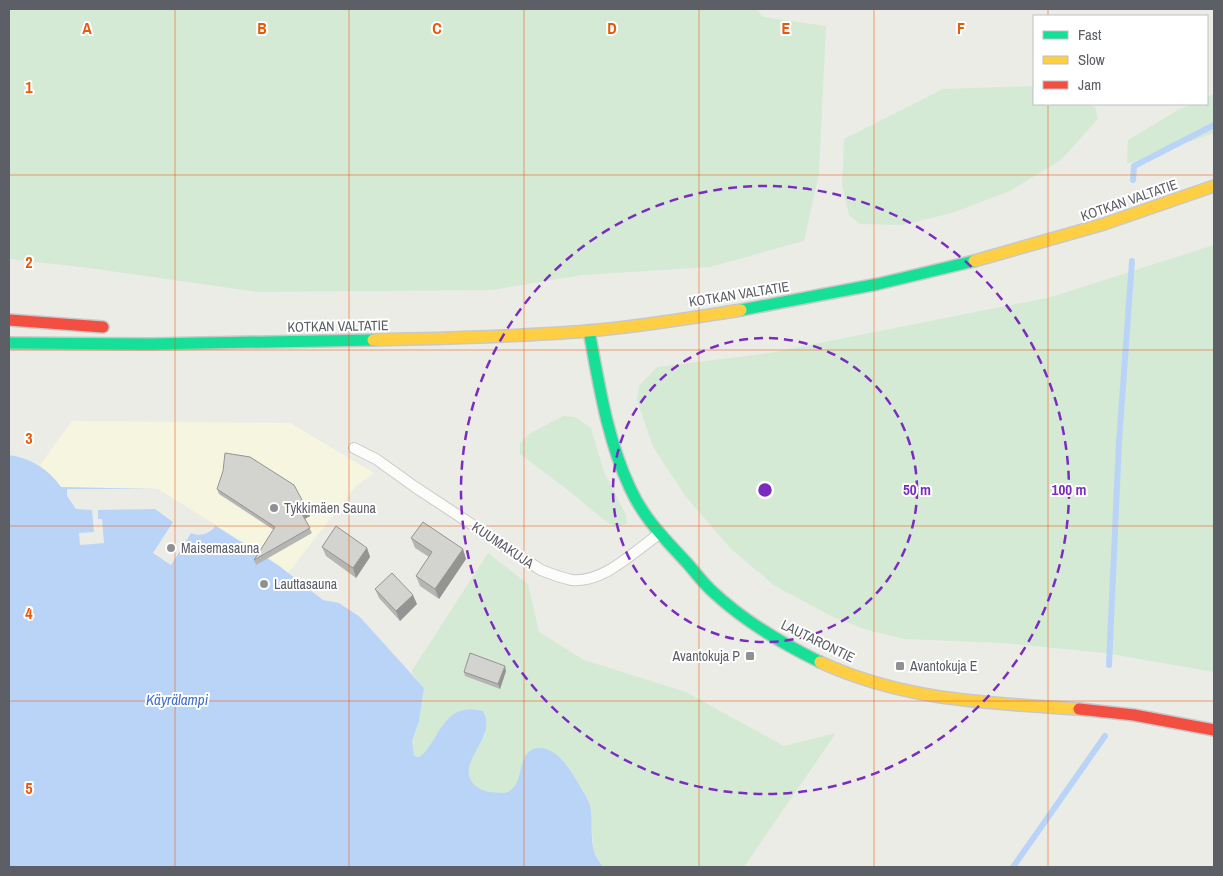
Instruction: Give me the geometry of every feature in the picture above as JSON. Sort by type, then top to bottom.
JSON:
[{"type":"main road","name":"KOTKAN VALTATIE","points":[[9,343],[253,342],[459,338],[589,330],[727,312],[806,299],[925,274],[1076,233],[1214,186]]},
{"type":"main road","points":[[9,320],[113,328]]},
{"type":"main road","name":"LAUTARONTIE","points":[[589,330],[611,436],[626,477],[638,501],[659,534],[711,590],[738,612],[799,651],[832,667],[868,681],[906,691],[941,698],[1109,711],[1214,730]]},
{"type":"main road","name":"KOTKAN VALTATIE","points":[[160,332],[253,342]]},
{"type":"lane","name":"KUUMAKUJA","points":[[354,448],[376,459],[414,487],[541,570],[573,580],[590,578],[603,573],[619,564],[659,534]]},
{"type":"shaded area","points":[[9,9],[757,9],[763,17],[826,26],[819,173],[804,241],[710,267],[583,275],[492,290],[258,292],[89,268],[9,259]]},
{"type":"shaded area","points":[[1033,86],[1033,105],[1089,105],[1095,107],[1098,119],[1061,160],[1010,191],[952,213],[902,225],[859,224],[849,215],[842,185],[844,139],[943,89]]},
{"type":"shaded area","points":[[1214,94],[1214,133],[1127,164],[1128,140],[1178,110],[1190,105],[1208,105],[1208,97]]},
{"type":"shaded area","points":[[1214,245],[1214,672],[1105,653],[1003,643],[904,639],[867,630],[833,617],[775,586],[731,549],[686,497],[653,447],[637,400],[639,386],[657,367],[769,353],[1051,297]]},
{"type":"shaded area","points":[[563,416],[575,417],[591,428],[604,472],[626,515],[627,523],[617,528],[603,519],[520,454],[520,443],[529,434]]},
{"type":"shaded area","points":[[72,421],[290,423],[374,473],[356,486],[288,573],[264,555],[157,489],[61,487],[40,465]]},
{"type":"shaded area","points":[[488,553],[528,584],[539,632],[584,660],[686,692],[784,746],[836,733],[744,867],[603,867],[594,852],[589,803],[568,766],[560,758],[524,758],[517,785],[504,793],[495,793],[478,788],[468,775],[469,763],[486,733],[438,732],[425,753],[419,757],[414,756],[412,741],[419,721],[424,688],[411,672]]},
{"type":"water","name":"Käyrälampi","points":[[9,455],[17,456],[38,465],[61,487],[157,489],[278,565],[323,600],[339,603],[360,617],[424,688],[419,721],[412,741],[414,756],[419,757],[424,753],[453,714],[466,710],[483,711],[486,730],[470,765],[469,774],[473,784],[486,791],[507,792],[517,783],[523,761],[531,750],[538,748],[552,752],[569,768],[589,803],[594,851],[603,867],[9,867]]},
{"type":"pier","points":[[67,489],[157,489],[216,525],[205,534],[197,535],[191,533],[171,565],[153,553],[173,522],[155,509],[98,510],[98,519],[102,519],[104,543],[80,545],[79,533],[94,532],[92,510],[76,509],[67,496]]},
{"type":"building","name":"Tykkimäen Sauna","points":[[225,453],[250,457],[294,485],[308,511],[302,514],[310,528],[254,560],[275,527],[217,489],[223,471]]},
{"type":"building","points":[[423,522],[463,549],[435,589],[416,576],[432,552],[411,538]]},
{"type":"building","points":[[336,526],[367,548],[353,568],[322,547]]},
{"type":"building","points":[[392,573],[413,595],[396,611],[375,589]]},
{"type":"building","points":[[470,653],[505,666],[498,684],[464,672]]},
{"type":"waterway","points":[[1133,180],[1134,166],[1214,125]]},
{"type":"waterway","points":[[1109,665],[1119,442],[1132,261]]},
{"type":"waterway","points":[[1013,867],[1105,736]]},
{"type":"traffic: fast","points":[[741,310],[878,284],[974,261]]},
{"type":"traffic: fast","points":[[589,331],[600,391],[615,450],[630,488],[648,519],[706,585],[725,603],[764,631],[820,662]]},
{"type":"traffic: fast","points":[[9,343],[150,344],[373,340]]},
{"type":"traffic: slow","points":[[974,261],[1104,224],[1214,186]]},
{"type":"traffic: slow","points":[[373,340],[507,336],[587,331],[645,325],[741,310]]},
{"type":"traffic: slow","points":[[820,662],[883,685],[947,698],[1012,705],[1079,709]]},
{"type":"traffic: jam","points":[[9,320],[103,327]]},
{"type":"traffic: jam","points":[[1079,709],[1134,715],[1214,730]]},
{"type":"place","name":"Tykkimäen Sauna","points":[[274,508]]},
{"type":"place","name":"Maisemasauna","points":[[171,548]]},
{"type":"place","name":"Lauttasauna","points":[[264,584]]},
{"type":"place","name":"Avantokuja P","points":[[750,656]]},
{"type":"place","name":"Avantokuja E","points":[[900,666]]}]
